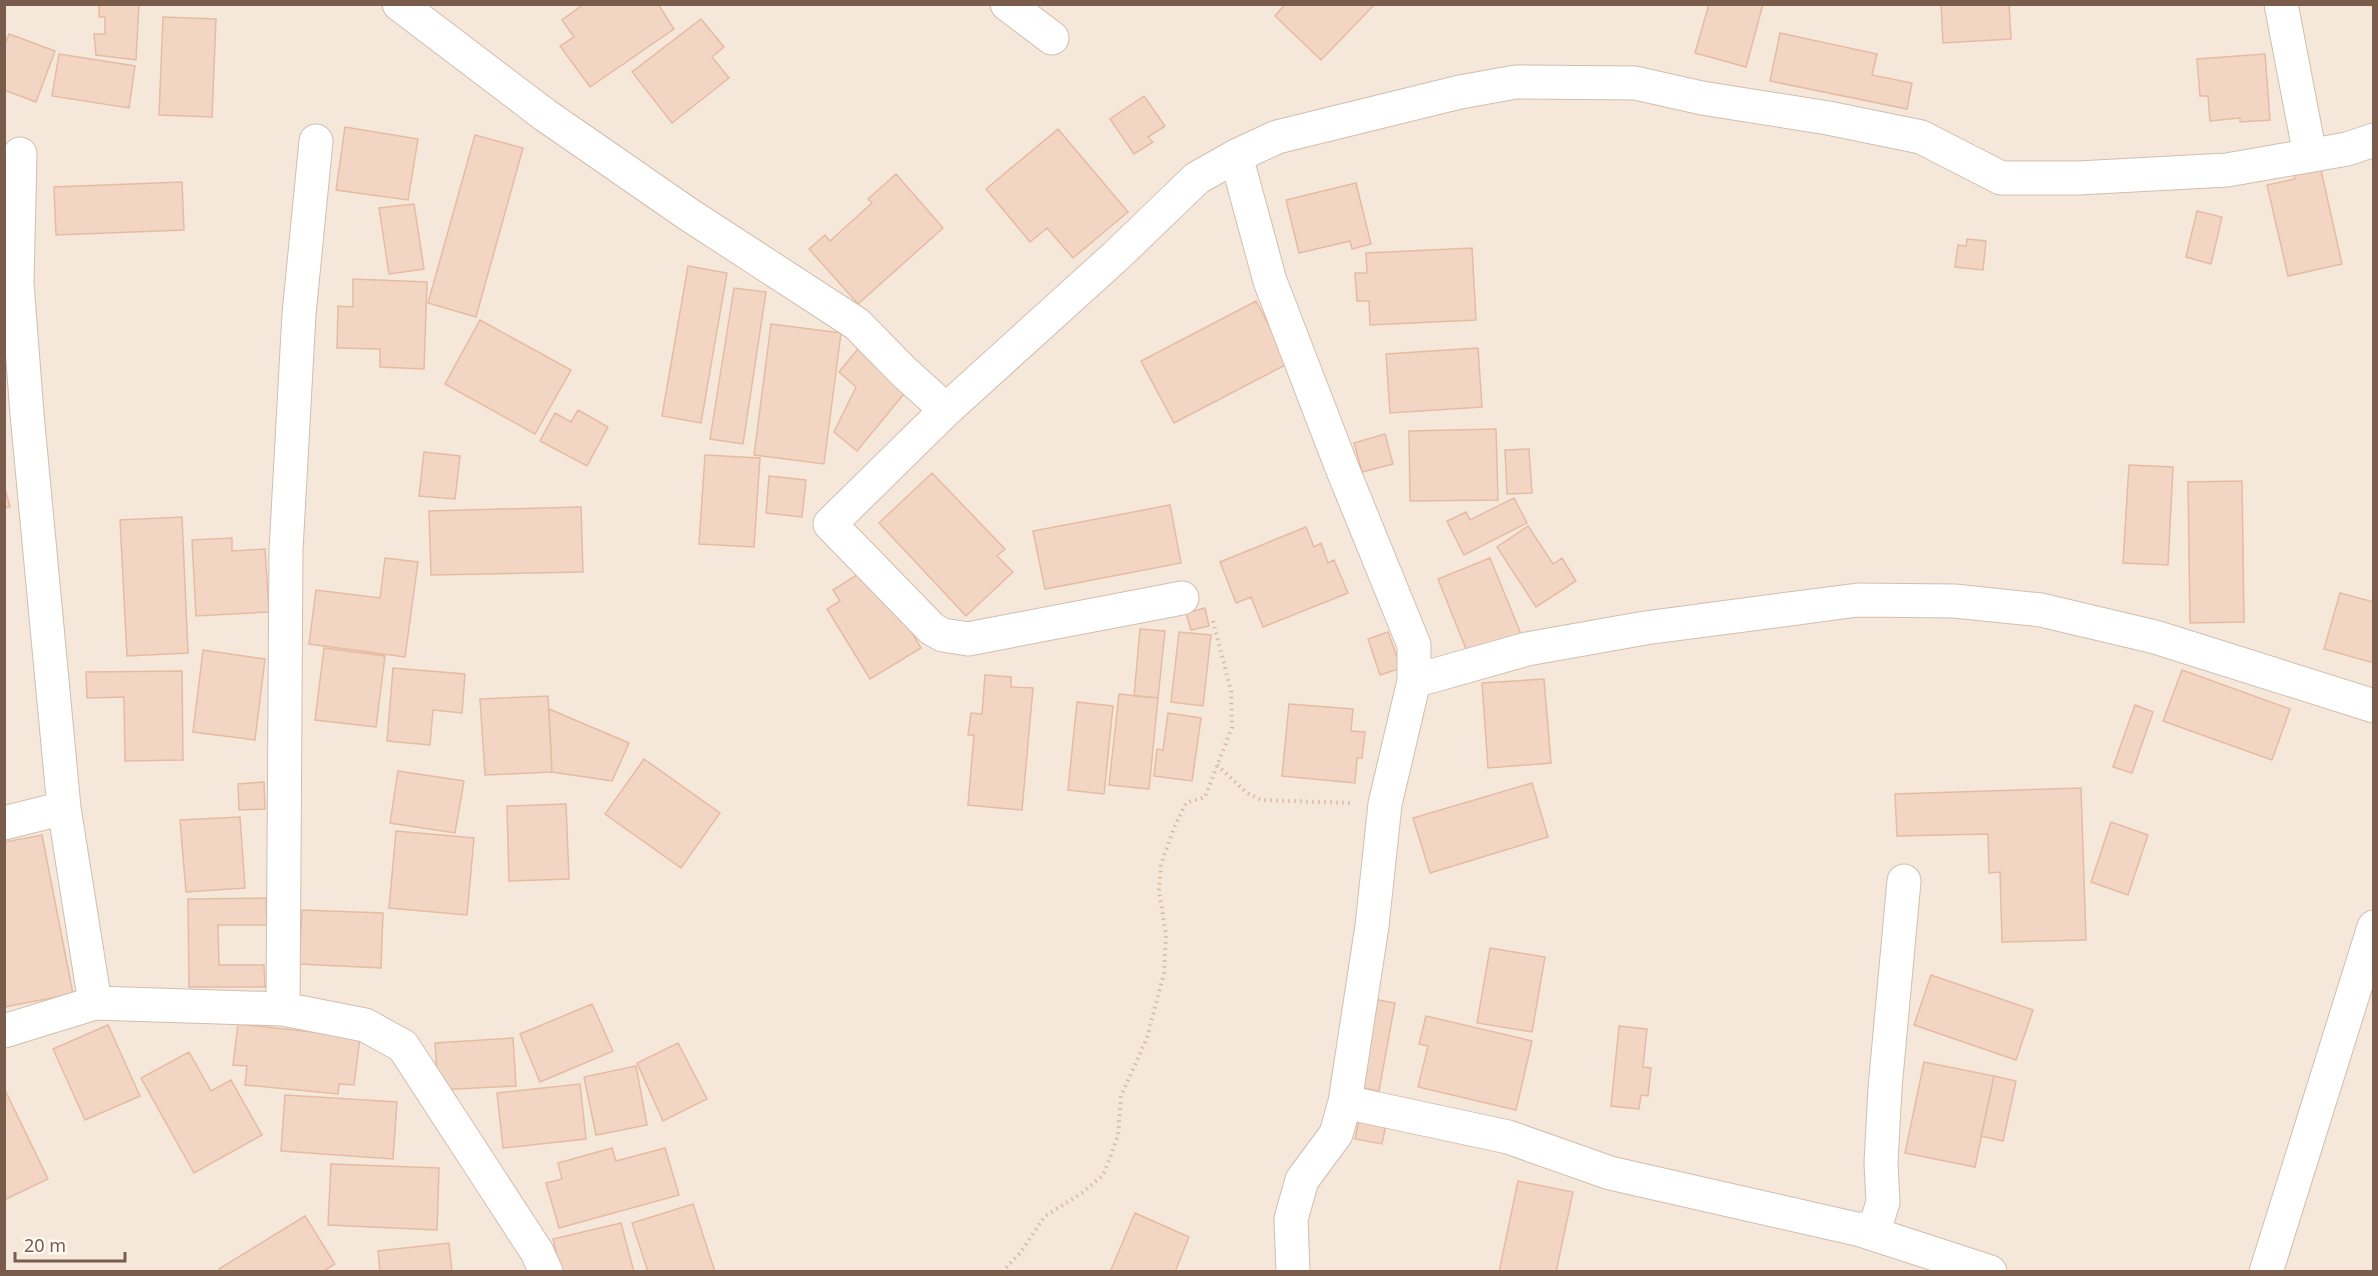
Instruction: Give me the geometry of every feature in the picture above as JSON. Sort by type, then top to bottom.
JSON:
[{"type":"street","points":[[399,4],[544,115],[688,214],[857,324],[903,371],[946,410]]},
{"type":"street","points":[[1007,4],[1052,38]]},
{"type":"street","points":[[2282,4],[2310,155]]},
{"type":"street","points":[[1182,598],[968,639],[943,635],[932,629],[830,524],[946,410],[1116,256],[1197,178],[1277,137],[1460,93],[1516,82],[1635,83],[1702,98],[1828,118],[1921,136],[2001,178],[2078,178],[2227,170],[2347,148],[2373,140]]},
{"type":"street","points":[[283,1009],[286,550],[299,314],[316,141]]},
{"type":"street","points":[[20,154],[17,283],[64,808],[94,1004]]},
{"type":"street","points":[[1236,156],[1270,281],[1346,480],[1414,645],[1414,681],[1385,804],[1372,927],[1345,1102],[1336,1134],[1302,1180],[1291,1219],[1293,1272]]},
{"type":"street","points":[[1414,681],[1527,649],[1644,628],[1858,600],[1954,601],[2041,610],[2155,637],[2373,706]]},
{"type":"street","points":[[4,824],[64,808]]},
{"type":"street","points":[[1861,1230],[1876,1225],[1883,1202],[1881,1163],[1885,1088],[1904,881]]},
{"type":"street","points":[[2266,1272],[2373,927]]},
{"type":"street","points":[[4,1031],[94,1004],[283,1009],[365,1025],[403,1046],[537,1252],[546,1272]]},
{"type":"street","points":[[1345,1102],[1508,1137],[1610,1173],[1861,1230],[1990,1272]]},
{"type":"path","points":[[1002,1272],[1020,1253],[1045,1216],[1103,1175],[1118,1135],[1121,1096],[1130,1081],[1147,1038],[1164,972],[1166,934],[1159,891],[1161,864],[1186,803],[1205,797],[1232,727],[1231,691],[1209,606],[1201,598],[1182,598]]},
{"type":"path","points":[[1217,765],[1247,793],[1261,800],[1385,804]]},
{"type":"shaded area","points":[[5,5],[2373,5],[2373,1271],[5,1271]]},
{"type":"building","points":[[99,4],[139,4],[136,60],[96,55],[94,34],[105,34],[105,17],[99,17]]},
{"type":"building","points":[[584,4],[658,4],[674,29],[590,87],[560,46],[574,37],[562,20]]},
{"type":"building","points":[[1285,4],[1375,4],[1321,60],[1275,16]]},
{"type":"building","points":[[1709,4],[1763,4],[1746,67],[1695,53]]},
{"type":"building","points":[[1941,4],[2009,4],[2011,39],[1943,43]]},
{"type":"building","points":[[163,17],[216,19],[212,117],[159,115]]},
{"type":"building","points":[[701,19],[724,47],[712,57],[729,78],[672,123],[632,72]]},
{"type":"building","points":[[1780,33],[1877,54],[1872,75],[1912,83],[1907,109],[1770,81]]},
{"type":"building","points":[[9,34],[55,51],[36,102],[4,90],[4,47]]},
{"type":"building","points":[[59,54],[135,66],[129,108],[52,96]]},
{"type":"building","points":[[2265,54],[2270,120],[2240,122],[2240,118],[2210,121],[2208,96],[2200,96],[2197,59]]},
{"type":"building","points":[[1144,96],[1165,126],[1148,137],[1153,142],[1134,154],[1110,119]]},
{"type":"building","points":[[345,127],[418,139],[408,200],[336,190]]},
{"type":"building","points":[[1058,129],[1128,212],[1073,258],[1047,228],[1030,242],[986,189]]},
{"type":"building","points":[[475,135],[523,148],[476,317],[428,303]]},
{"type":"building","points":[[2319,161],[2342,264],[2288,276],[2267,185],[2295,179],[2293,167]]},
{"type":"building","points":[[896,174],[943,228],[858,304],[809,249],[825,235],[830,241],[872,203],[868,199]]},
{"type":"building","points":[[182,182],[184,230],[56,235],[54,187]]},
{"type":"building","points":[[1356,183],[1371,244],[1352,249],[1350,241],[1299,253],[1286,200]]},
{"type":"building","points":[[414,204],[424,269],[389,274],[379,208]]},
{"type":"building","points":[[2197,211],[2222,217],[2211,264],[2186,257]]},
{"type":"building","points":[[1967,239],[1986,241],[1983,270],[1955,267],[1958,245],[1966,246]]},
{"type":"building","points":[[1472,248],[1476,320],[1370,325],[1369,301],[1357,301],[1355,273],[1367,273],[1366,253]]},
{"type":"building","points":[[688,266],[727,273],[701,423],[662,416]]},
{"type":"building","points":[[353,279],[427,282],[424,369],[380,367],[380,349],[337,348],[338,306],[353,307]]},
{"type":"building","points":[[734,288],[766,292],[743,444],[710,439]]},
{"type":"building","points":[[1256,301],[1289,363],[1174,423],[1141,361]]},
{"type":"building","points":[[480,320],[571,370],[535,434],[445,384]]},
{"type":"building","points":[[771,324],[841,333],[824,464],[754,455]]},
{"type":"building","points":[[862,344],[912,384],[857,451],[834,432],[856,387],[839,372]]},
{"type":"building","points":[[1478,348],[1482,407],[1390,413],[1386,354]]},
{"type":"building","points":[[578,410],[608,427],[587,466],[540,441],[555,413],[571,422]]},
{"type":"building","points":[[1496,429],[1498,500],[1410,501],[1409,431]]},
{"type":"building","points":[[1385,434],[1393,464],[1362,472],[1354,443]]},
{"type":"building","points":[[1529,449],[1532,493],[1507,494],[1505,450]]},
{"type":"building","points":[[424,452],[460,456],[455,499],[419,496]]},
{"type":"building","points":[[705,455],[760,458],[754,547],[699,544]]},
{"type":"building","points":[[2129,465],[2173,467],[2168,565],[2123,563]]},
{"type":"building","points":[[932,473],[1005,549],[997,556],[1013,572],[966,616],[879,523]]},
{"type":"building","points":[[769,476],[806,480],[802,517],[766,513]]},
{"type":"building","points":[[2242,481],[2244,622],[2190,623],[2188,482]]},
{"type":"building","points":[[4,485],[10,507],[4,508]]},
{"type":"building","points":[[1514,498],[1527,523],[1464,555],[1447,521],[1466,512],[1470,520]]},
{"type":"building","points":[[1170,505],[1181,563],[1045,589],[1033,531]]},
{"type":"building","points":[[581,507],[583,572],[431,575],[429,511]]},
{"type":"building","points":[[182,517],[188,653],[127,656],[120,520]]},
{"type":"building","points":[[1528,526],[1553,564],[1562,558],[1576,581],[1536,607],[1497,547]]},
{"type":"building","points":[[1306,527],[1314,547],[1321,543],[1328,563],[1334,560],[1348,593],[1263,627],[1251,597],[1236,603],[1220,562]]},
{"type":"building","points":[[232,538],[232,551],[265,549],[269,612],[196,616],[192,540]]},
{"type":"building","points":[[385,558],[418,562],[405,657],[309,644],[316,590],[380,598]]},
{"type":"building","points":[[1490,558],[1521,634],[1468,654],[1438,579]]},
{"type":"building","points":[[863,571],[889,593],[921,648],[870,679],[827,609],[840,601],[833,590]]},
{"type":"building","points":[[2340,593],[2374,602],[2374,663],[2324,649]]},
{"type":"building","points":[[1205,608],[1209,626],[1191,630],[1186,613]]},
{"type":"building","points":[[1140,629],[1165,631],[1158,698],[1134,696]]},
{"type":"building","points":[[1179,632],[1211,635],[1203,706],[1171,702]]},
{"type":"building","points":[[1388,632],[1401,668],[1380,675],[1368,639]]},
{"type":"building","points":[[324,648],[385,656],[376,727],[315,720]]},
{"type":"building","points":[[203,650],[265,659],[255,740],[193,732]]},
{"type":"building","points":[[393,668],[465,674],[462,713],[433,710],[430,745],[387,741]]},
{"type":"building","points":[[2182,670],[2290,709],[2272,760],[2163,721]]},
{"type":"building","points":[[182,671],[183,760],[125,761],[124,697],[87,698],[86,672]]},
{"type":"building","points":[[985,675],[1011,677],[1011,687],[1033,688],[1022,810],[968,805],[974,735],[968,735],[971,713],[982,714]]},
{"type":"building","points":[[1544,679],[1551,763],[1488,768],[1482,683]]},
{"type":"building","points":[[1119,694],[1158,698],[1149,789],[1109,785]]},
{"type":"building","points":[[548,696],[552,772],[485,775],[480,699]]},
{"type":"building","points":[[1077,702],[1113,706],[1104,794],[1068,790]]},
{"type":"building","points":[[1289,704],[1353,709],[1351,731],[1365,732],[1362,758],[1357,758],[1355,783],[1282,776]]},
{"type":"building","points":[[2135,705],[2153,712],[2132,773],[2113,767]]},
{"type":"building","points":[[549,709],[629,743],[612,781],[552,772]]},
{"type":"building","points":[[1168,713],[1201,718],[1192,781],[1154,776],[1157,749],[1163,750]]},
{"type":"building","points":[[644,759],[720,813],[681,868],[605,814]]},
{"type":"building","points":[[398,771],[464,781],[455,833],[390,823]]},
{"type":"building","points":[[264,782],[265,809],[239,810],[238,784]]},
{"type":"building","points":[[1532,783],[1548,837],[1430,873],[1413,818]]},
{"type":"building","points":[[2081,788],[2086,940],[2002,942],[2000,872],[1989,873],[1988,834],[1897,836],[1895,794]]},
{"type":"building","points":[[566,804],[569,879],[509,881],[507,806]]},
{"type":"building","points":[[240,817],[245,888],[186,892],[180,820]]},
{"type":"building","points":[[2111,822],[2148,835],[2128,895],[2091,882]]},
{"type":"building","points":[[396,831],[474,838],[467,915],[389,908]]},
{"type":"building","points":[[42,835],[73,994],[4,1007],[4,842]]},
{"type":"building","points":[[266,898],[267,925],[218,925],[219,965],[264,965],[265,987],[189,987],[188,899]]},
{"type":"building","points":[[302,910],[383,913],[381,968],[299,964]]},
{"type":"building","points":[[1490,948],[1545,957],[1532,1032],[1477,1023]]},
{"type":"building","points":[[1931,975],[2033,1010],[2016,1060],[1914,1025]]},
{"type":"building","points":[[1368,998],[1395,1003],[1379,1091],[1352,1086]]},
{"type":"building","points":[[592,1004],[613,1051],[540,1082],[520,1034]]},
{"type":"building","points":[[1426,1016],[1532,1041],[1516,1110],[1418,1087],[1428,1046],[1419,1044]]},
{"type":"building","points":[[238,1024],[360,1037],[354,1085],[339,1084],[338,1094],[245,1085],[247,1066],[233,1065]]},
{"type":"building","points":[[108,1025],[140,1096],[85,1120],[53,1049]]},
{"type":"building","points":[[1619,1026],[1647,1029],[1643,1067],[1651,1068],[1648,1096],[1641,1095],[1639,1109],[1611,1106]]},
{"type":"building","points":[[513,1038],[516,1086],[438,1090],[435,1043]]},
{"type":"building","points":[[678,1043],[707,1099],[663,1121],[637,1063]]},
{"type":"building","points":[[189,1052],[211,1091],[231,1080],[262,1135],[194,1173],[141,1078]]},
{"type":"building","points":[[1924,1062],[1994,1076],[1975,1167],[1905,1153]]},
{"type":"building","points":[[636,1066],[647,1125],[596,1135],[584,1077]]},
{"type":"building","points":[[1994,1076],[2016,1081],[2003,1141],[1981,1136]]},
{"type":"building","points":[[580,1084],[586,1139],[503,1148],[497,1093]]},
{"type":"building","points":[[4,1088],[48,1179],[4,1200]]},
{"type":"building","points":[[285,1095],[397,1102],[393,1159],[281,1151]]},
{"type":"building","points":[[1360,1115],[1387,1120],[1382,1144],[1355,1139]]},
{"type":"building","points":[[612,1148],[616,1161],[665,1148],[679,1195],[559,1228],[546,1183],[562,1179],[558,1163]]},
{"type":"building","points":[[331,1164],[439,1168],[437,1230],[328,1225]]},
{"type":"building","points":[[1518,1181],[1573,1192],[1556,1272],[1499,1272]]},
{"type":"building","points":[[693,1204],[715,1272],[648,1272],[632,1223]]},
{"type":"building","points":[[1135,1213],[1189,1237],[1175,1272],[1110,1272]]},
{"type":"building","points":[[305,1216],[335,1264],[322,1272],[221,1272],[219,1269]]},
{"type":"building","points":[[621,1223],[634,1272],[561,1272],[553,1239]]},
{"type":"building","points":[[449,1243],[452,1272],[380,1272],[378,1251]]}]
